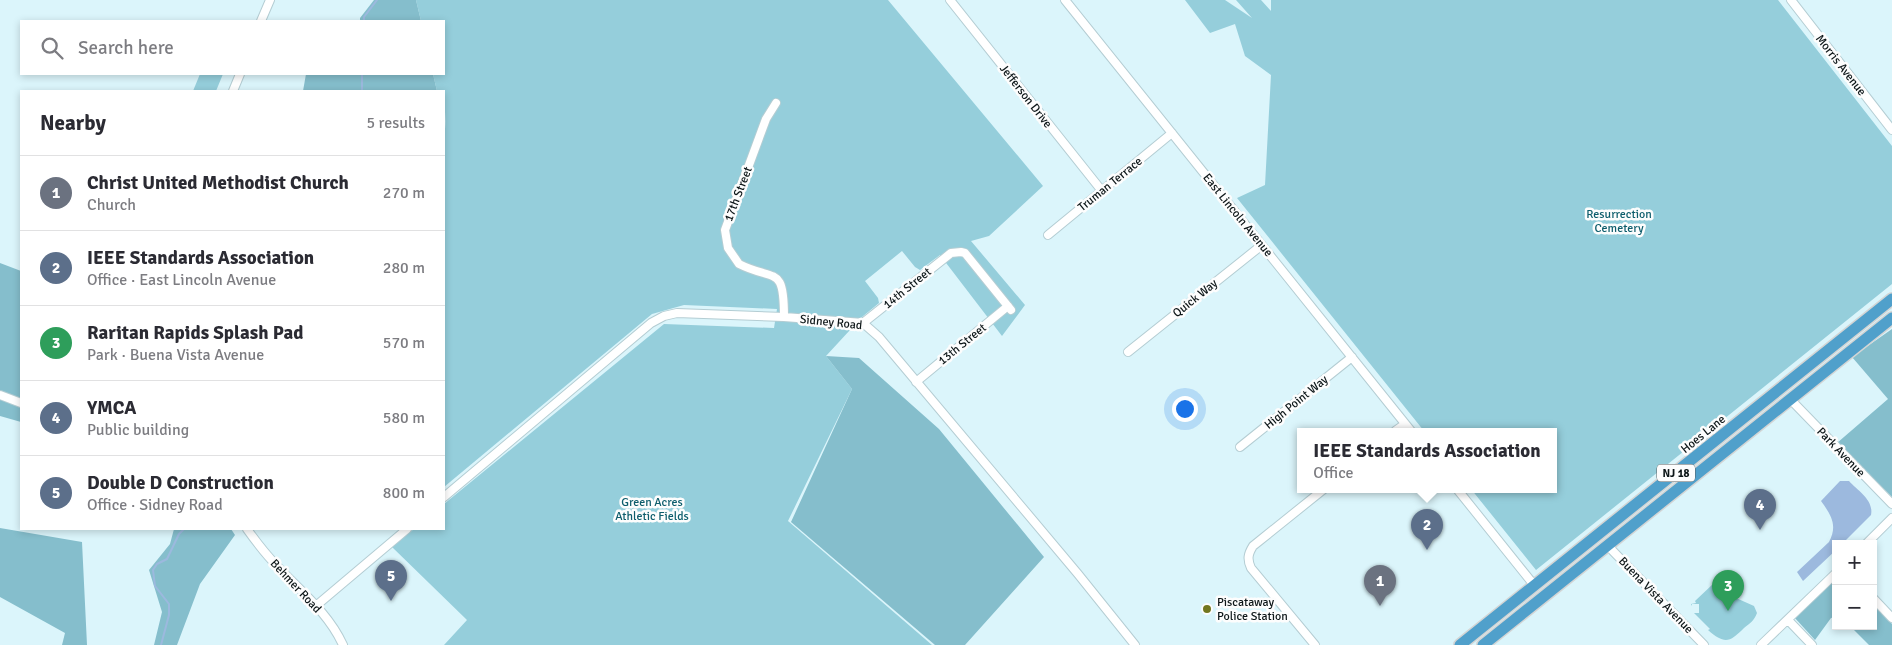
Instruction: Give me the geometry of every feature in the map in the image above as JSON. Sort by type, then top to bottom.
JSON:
[{"type":"highway","name":"Hoes Lane","points":[[1460,645],[1892,300]]},
{"type":"highway","name":"NJ 18","points":[[1483,645],[1892,318]]},
{"type":"street","points":[[261,20],[270,0]]},
{"type":"street","name":"Jefferson Drive","points":[[950,0],[1102,191]]},
{"type":"street","name":"East Lincoln Avenue","points":[[1065,0],[1408,428]]},
{"type":"street","name":"Morris Avenue","points":[[1791,0],[1892,130]]},
{"type":"street","points":[[233,90],[240,75]]},
{"type":"street","name":"17th Street","points":[[776,103],[766,119],[725,230],[728,248],[739,264],[769,274],[780,282],[784,298],[784,317]]},
{"type":"street","name":"Truman Terrace","points":[[1048,235],[1172,133]]},
{"type":"street","name":"Quick Way","points":[[1128,352],[1262,245]]},
{"type":"street","name":"14th Street","points":[[863,323],[951,252],[965,253],[1009,308]]},
{"type":"street","name":"13th Street","points":[[916,382],[1009,308]]},
{"type":"street","name":"Sidney Road","points":[[445,496],[651,323],[664,316],[677,313],[784,317],[863,323],[879,337],[1078,574],[1134,645]]},
{"type":"street","name":"High Point Way","points":[[1240,447],[1352,357]]},
{"type":"street","points":[[0,395],[20,403]]},
{"type":"street","name":"Park Avenue","points":[[1790,399],[1892,504]]},
{"type":"street","points":[[1399,428],[1405,424]]},
{"type":"street","points":[[1315,645],[1251,568],[1248,561],[1253,546],[1319,493]]},
{"type":"street","points":[[1460,493],[1534,585]]},
{"type":"street","points":[[1870,540],[1892,518]]},
{"type":"street","name":"Behmer Road","points":[[248,530],[277,566],[316,605],[343,645]]},
{"type":"street","points":[[316,605],[406,530]]},
{"type":"street","name":"Buena Vista Avenue","points":[[1608,546],[1704,645]]},
{"type":"street","points":[[1761,645],[1832,577]]},
{"type":"street","points":[[1877,602],[1892,618]]},
{"type":"street","points":[[1788,620],[1812,645]]},
{"type":"green space","name":"Green Acres Athletic Fields","points":[[416,0],[888,0],[1043,186],[989,236],[971,241],[1025,305],[1002,336],[940,255],[920,270],[915,267],[902,251],[865,281],[878,298],[879,303],[862,317],[826,356],[852,389],[788,521],[932,645],[444,645],[467,620],[392,547],[413,530],[445,530],[445,503],[664,324],[774,328],[777,309],[684,305],[652,314],[445,486],[445,90],[437,90],[433,75],[445,75],[445,20],[421,20]]},
{"type":"green space","name":"Resurrection Cemetery","points":[[1185,0],[1225,0],[1252,18],[1236,0],[1261,0],[1271,11],[1271,0],[1778,0],[1892,146],[1892,284],[1536,570],[1474,493],[1557,493],[1557,428],[1422,428],[1237,198],[1265,185],[1271,75],[1245,56],[1235,24],[1210,33]]},
{"type":"green space","points":[[200,75],[223,75],[216,90],[193,90]]},
{"type":"green space","points":[[1720,582],[1728,589],[1731,588],[1733,590],[1731,593],[1736,598],[1754,606],[1757,613],[1750,623],[1731,639],[1727,640],[1719,638],[1708,630],[1710,629],[1694,613],[1699,613],[1699,604],[1692,604],[1692,606],[1691,604],[1696,603],[1695,601],[1714,583]]},
{"type":"shaded area","points":[[374,0],[416,0],[421,20],[360,20]]},
{"type":"shaded area","points":[[306,75],[433,75],[437,90],[303,90]]},
{"type":"shaded area","points":[[0,263],[20,271],[20,422],[0,416]]},
{"type":"shaded area","points":[[1892,329],[1892,497],[1837,443],[1888,399],[1852,357]]},
{"type":"shaded area","points":[[826,356],[859,358],[939,429],[1044,557],[965,645],[935,645],[791,522],[852,389]]},
{"type":"shaded area","points":[[1840,481],[1849,481],[1868,500],[1871,515],[1846,540],[1832,540],[1832,554],[1803,581],[1797,572],[1829,542],[1832,536],[1832,520],[1821,501]]},
{"type":"shaded area","points":[[0,528],[82,542],[87,645],[62,645],[65,633],[0,597]]},
{"type":"shaded area","points":[[174,530],[232,530],[235,535],[200,584],[177,645],[154,645],[162,612],[149,570],[170,544]]},
{"type":"shaded area","points":[[1832,582],[1832,618],[1815,640],[1794,617]]},
{"type":"shaded area","points":[[1877,608],[1892,624],[1892,645],[1869,645],[1854,630],[1877,630]]},
{"type":"waterway","points":[[364,20],[364,17],[377,0]]},
{"type":"waterway","points":[[362,75],[362,90]]},
{"type":"waterway","points":[[161,645],[169,615],[169,604],[155,586],[153,570],[157,564],[167,559],[179,534],[183,530]]},
{"type":"place","name":"YMCA","points":[[1760,530]]},
{"type":"place","name":"IEEE Standards Association","points":[[1427,550]]},
{"type":"place","name":"Double D Construction","points":[[391,601]]},
{"type":"place","name":"Christ United Methodist Church","points":[[1380,606]]},
{"type":"place","name":"Piscataway Police Station","points":[[1207,609]]},
{"type":"place","name":"Raritan Rapids Splash Pad","points":[[1728,611]]}]
